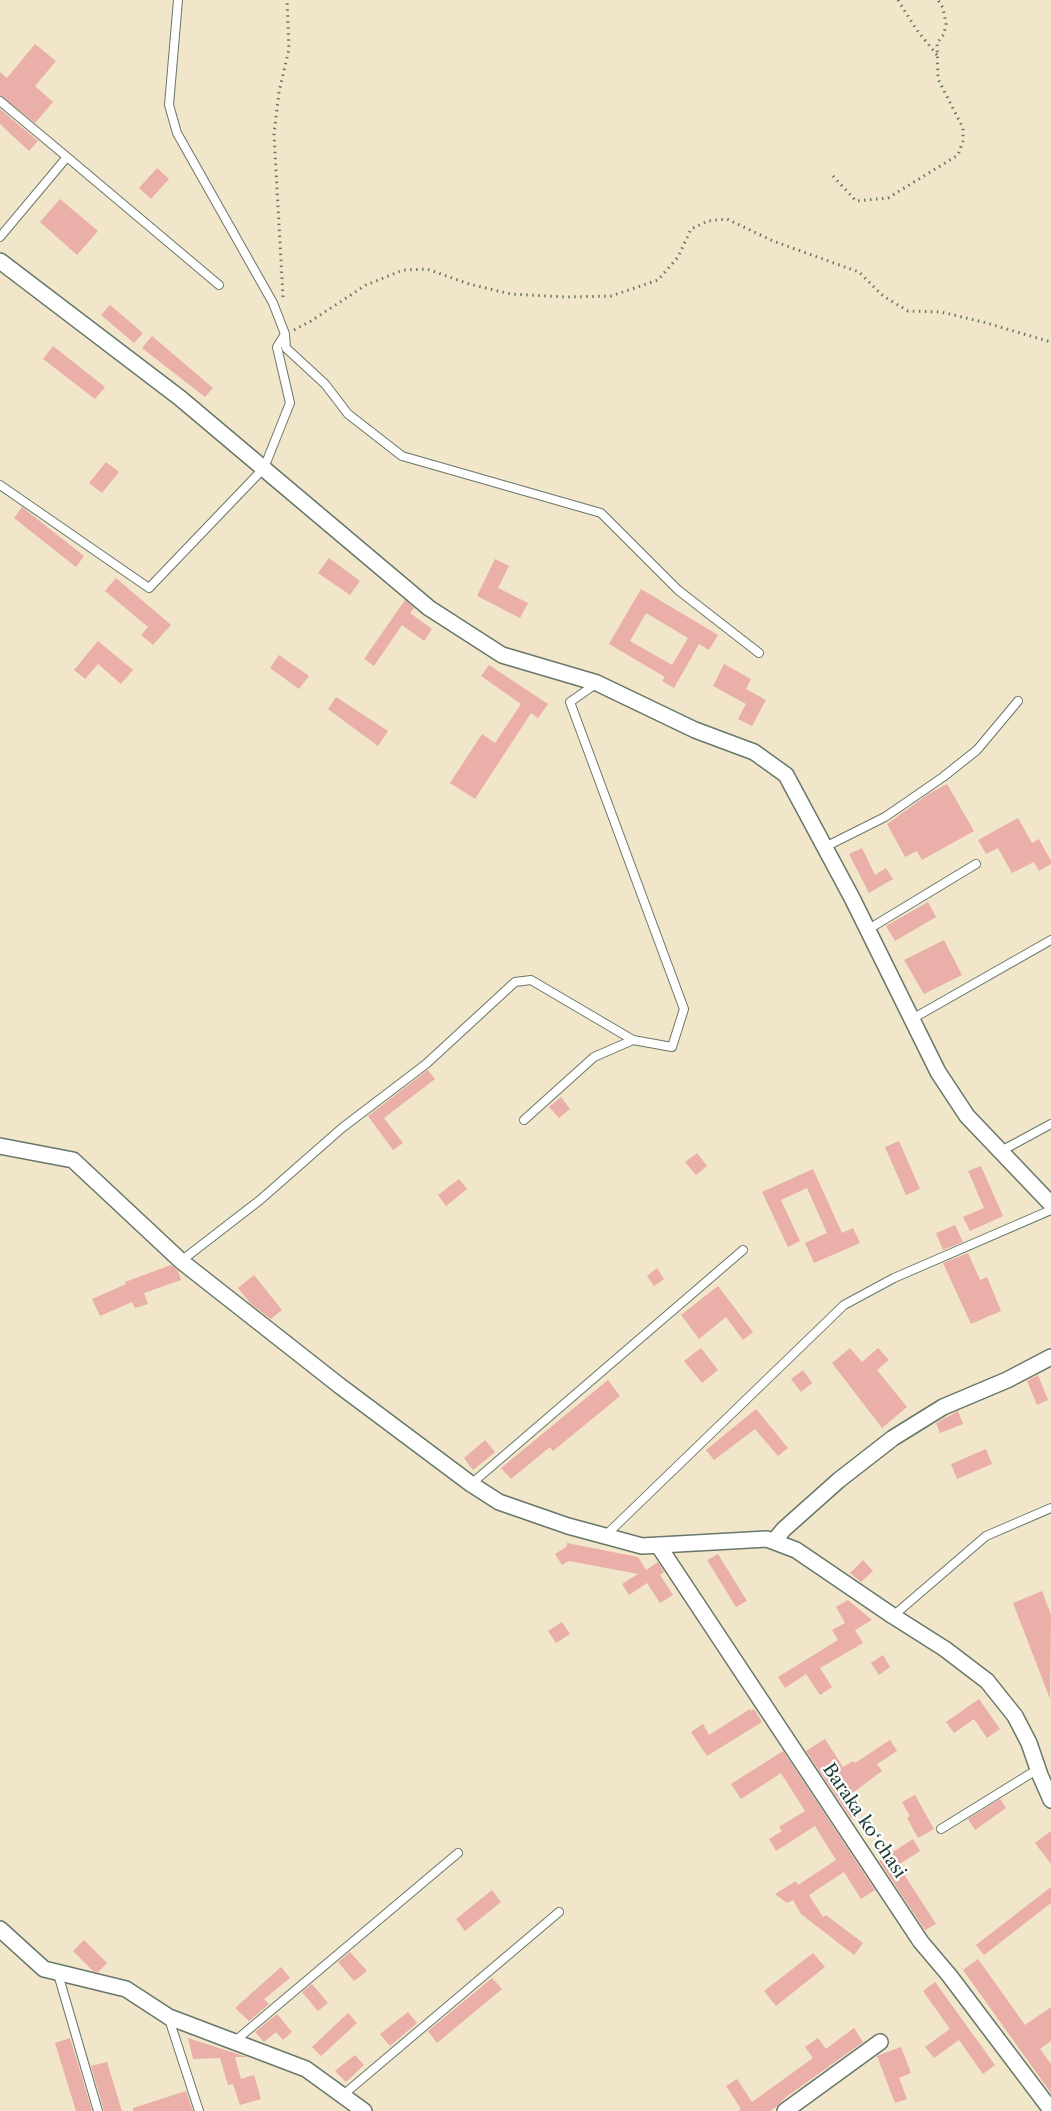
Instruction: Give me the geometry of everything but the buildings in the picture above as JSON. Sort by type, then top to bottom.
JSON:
[{"type":"street","points":[[0,261],[180,398],[429,608],[502,655],[597,683],[695,730],[754,752],[786,775],[825,847],[938,1072],[967,1116],[1051,1204]]},
{"type":"street","points":[[0,1146],[73,1160],[181,1261],[340,1386],[471,1484],[499,1502],[568,1526],[642,1546],[767,1539],[796,1550],[892,1616],[945,1649],[987,1681],[1015,1716],[1029,1743],[1051,1800]]},
{"type":"street","points":[[774,1541],[784,1529],[839,1480],[893,1438],[943,1407],[1007,1380],[1051,1357]]},
{"type":"street","name":"Baraka koʻchasi","points":[[658,1545],[921,1942],[949,1975],[1051,2110]]},
{"type":"street","points":[[0,1929],[44,1969],[126,1989],[169,2017],[306,2069],[364,2111]]},
{"type":"street","points":[[784,2111],[880,2042]]},
{"type":"lane","points":[[177,0],[169,105],[177,133],[273,303],[285,334],[286,348],[325,384],[348,414],[402,456],[601,513],[678,590],[759,653]]},
{"type":"lane","points":[[0,101],[219,285]]},
{"type":"lane","points":[[0,237],[67,157]]},
{"type":"lane","points":[[0,485],[149,588],[264,468],[290,403],[277,347],[285,334]]},
{"type":"lane","points":[[181,1261],[260,1200],[342,1128],[426,1064],[515,982],[531,980],[633,1040],[672,1047],[684,1008],[570,702],[597,683]]},
{"type":"lane","points":[[825,847],[885,817],[943,777],[977,750],[1018,700]]},
{"type":"lane","points":[[867,930],[976,864]]},
{"type":"lane","points":[[912,1019],[1051,940]]},
{"type":"lane","points":[[524,1120],[594,1057],[633,1040]]},
{"type":"lane","points":[[1001,1151],[1051,1124]]},
{"type":"lane","points":[[605,1536],[844,1305],[894,1278],[1051,1210]]},
{"type":"lane","points":[[471,1484],[743,1250]]},
{"type":"lane","points":[[892,1616],[986,1536],[1051,1508]]},
{"type":"lane","points":[[941,1829],[1038,1769]]},
{"type":"lane","points":[[235,2041],[458,1853]]},
{"type":"lane","points":[[343,2095],[559,1912]]},
{"type":"lane","points":[[58,1974],[98,2111]]},
{"type":"lane","points":[[169,2017],[199,2111]]},
{"type":"path","points":[[283,300],[274,134],[279,92],[289,49],[286,0]]},
{"type":"path","points":[[898,0],[916,29],[938,55]]},
{"type":"path","points":[[833,176],[856,201],[888,198],[958,155],[963,141],[963,128],[938,79],[937,43],[944,34],[946,24],[939,0]]},
{"type":"path","points":[[285,334],[311,321],[366,285],[403,270],[427,269],[469,284],[511,294],[565,297],[611,296],[658,280],[678,257],[691,229],[708,221],[727,219],[773,241],[859,272],[883,296],[908,311],[941,312],[1051,342]]}]
